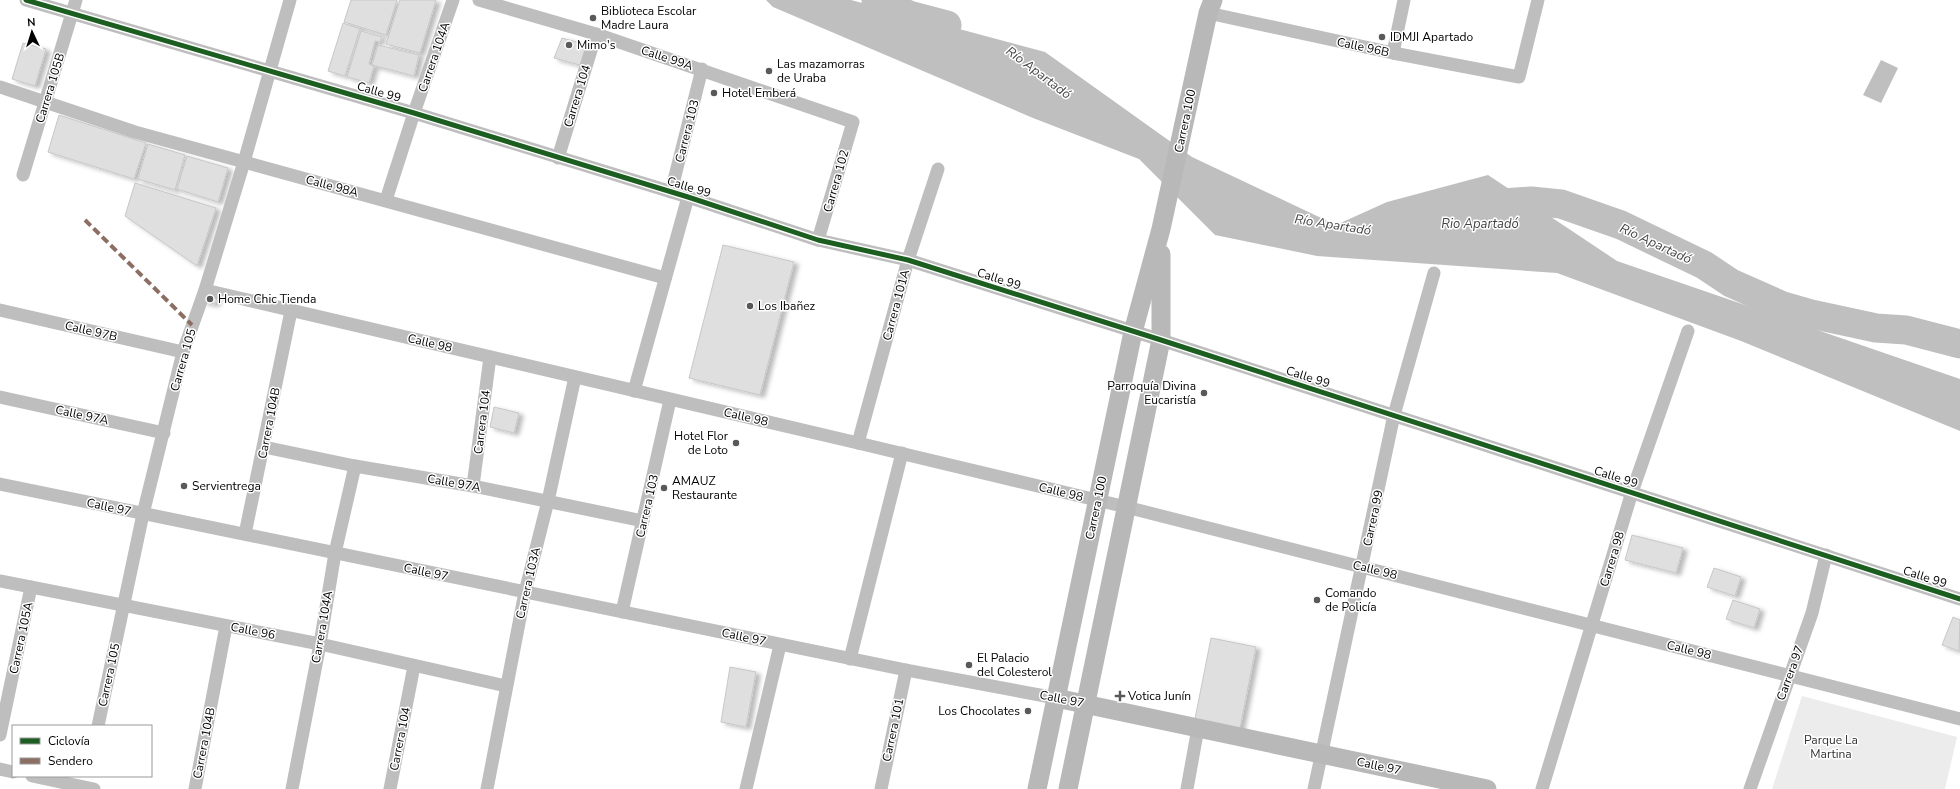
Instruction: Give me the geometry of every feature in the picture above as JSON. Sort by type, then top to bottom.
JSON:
[{"type":"main road","name":"Carrera 100","points":[[1037,789],[1133,332],[1162,229],[1210,4]]},
{"type":"main road","name":"Carrera 100","points":[[1068,789],[1161,340],[1162,229]]},
{"type":"main road","name":"Calle 97","points":[[1056,698],[1487,789]]},
{"type":"street","name":"Calle 99","points":[[26,0],[414,113],[688,197],[818,240],[908,260],[1161,340],[1960,599]]},
{"type":"street","name":"Carrera 105B","points":[[23,175],[47,102],[76,0]]},
{"type":"street","name":"Carrera 105","points":[[98,725],[125,606],[143,514],[183,352],[205,290],[244,162],[290,0]]},
{"type":"street","name":"Carrera 104A","points":[[386,200],[453,0]]},
{"type":"street","name":"Calle 99A","points":[[479,0],[596,34],[702,69],[853,122]]},
{"type":"street","points":[[1393,53],[1404,0]]},
{"type":"street","name":"Calle 96B","points":[[1210,4],[1393,53],[1519,77],[1538,0]]},
{"type":"street","name":"Carrera 104","points":[[558,158],[596,34]]},
{"type":"street","name":"Carrera 103","points":[[671,192],[702,69]]},
{"type":"street","name":"Calle 98A","points":[[0,88],[47,102],[135,132],[665,278]]},
{"type":"street","name":"Carrera 102","points":[[818,240],[853,122]]},
{"type":"street","name":"Carrera 101A","points":[[858,443],[908,260],[938,169]]},
{"type":"street","points":[[634,391],[688,197]]},
{"type":"street","name":"Carrera 99","points":[[1314,789],[1363,567],[1394,416],[1434,273]]},
{"type":"street","name":"Calle 98","points":[[205,290],[1098,500],[1960,719]]},
{"type":"street","name":"Calle 97B","points":[[0,310],[183,352]]},
{"type":"street","name":"Carrera 104B","points":[[245,534],[291,311]]},
{"type":"street","name":"Carrera 98","points":[[1542,789],[1632,492],[1688,331]]},
{"type":"street","name":"Carrera 104","points":[[473,486],[490,357]]},
{"type":"street","name":"Carrera 103A","points":[[487,789],[525,592],[548,501],[575,377]]},
{"type":"street","name":"Calle 97A","points":[[0,397],[164,433]]},
{"type":"street","name":"Carrera 103","points":[[622,612],[644,521],[670,400]]},
{"type":"street","name":"Calle 97A","points":[[264,447],[355,466],[473,486],[644,521]]},
{"type":"street","points":[[850,659],[902,453]]},
{"type":"street","name":"Carrera 104A","points":[[292,789],[320,644],[335,553],[355,466]]},
{"type":"street","name":"Calle 97","points":[[0,484],[780,645],[1056,698]]},
{"type":"street","name":"Carrera 97","points":[[1750,789],[1788,675],[1812,613],[1826,555]]},
{"type":"street","name":"Calle 96","points":[[0,581],[320,644],[506,686]]},
{"type":"street","name":"Carrera 105A","points":[[0,735],[32,587]]},
{"type":"street","name":"Carrera 104B","points":[[195,789],[226,626]]},
{"type":"street","points":[[746,789],[780,645]]},
{"type":"street","name":"Carrera 104","points":[[390,789],[414,666]]},
{"type":"street","name":"Carrera 101","points":[[881,789],[906,670]]},
{"type":"street","points":[[1187,789],[1198,728]]},
{"type":"street","points":[[0,769],[12,772]]},
{"type":"street","points":[[38,777],[88,785]]},
{"type":"green space","name":"Parque La Martina","points":[[1802,696],[1957,737],[1945,789],[1772,789]]},
{"type":"water","name":"Rio Apartadó","points":[[766,0],[851,0],[1045,52],[1192,157],[1336,225],[1387,202],[1488,175],[1617,261],[1960,379],[1960,431],[1741,341],[1557,273],[1317,256],[1215,235],[1139,159],[1033,118],[773,7]]},
{"type":"water","points":[[1881,60],[1898,68],[1881,103],[1863,95]]},
{"type":"building","points":[[351,0],[397,0],[386,35],[344,22]]},
{"type":"building","points":[[400,0],[436,0],[420,53],[386,44]]},
{"type":"building","points":[[343,23],[360,29],[345,76],[328,71]]},
{"type":"building","points":[[361,31],[382,37],[380,42],[375,41],[369,64],[374,66],[369,83],[347,77]]},
{"type":"building","points":[[562,38],[588,45],[580,65],[554,58]]},
{"type":"building","points":[[23,43],[46,49],[35,86],[12,79]]},
{"type":"building","points":[[378,45],[419,55],[414,76],[372,65]]},
{"type":"building","points":[[59,115],[146,143],[134,179],[48,152]]},
{"type":"building","points":[[148,144],[185,155],[175,190],[138,179]]},
{"type":"building","points":[[187,156],[228,168],[218,202],[177,189]]},
{"type":"building","points":[[135,183],[216,208],[197,266],[125,216]]},
{"type":"building","points":[[723,245],[794,262],[760,395],[689,378]]},
{"type":"building","name":"Home Chic Tienda","points":[[206,293],[218,296],[215,304],[203,302]]},
{"type":"building","points":[[494,407],[519,413],[514,433],[490,427]]},
{"type":"building","points":[[1632,535],[1683,548],[1676,573],[1625,560]]},
{"type":"building","points":[[1714,568],[1741,577],[1735,596],[1707,587]]},
{"type":"building","points":[[1733,600],[1760,609],[1754,628],[1726,619]]},
{"type":"building","points":[[1953,617],[1960,620],[1959,651],[1942,645]]},
{"type":"building","points":[[1211,638],[1256,647],[1239,733],[1194,724]]},
{"type":"building","points":[[730,667],[756,672],[746,727],[721,722]]},
{"type":"waterway","name":"Río Apartadó","points":[[876,0],[909,15],[947,25]]},
{"type":"waterway","name":"Río Apartadó","points":[[1487,204],[1531,201],[1561,204],[1621,225],[1704,265],[1731,283],[1783,306],[1811,314],[1876,328],[1906,330],[1960,344]]},
{"type":"marked path","points":[[85,220],[192,325]]},
{"type":"cycle path","points":[[26,0],[414,113],[688,197],[818,240],[908,260],[1161,340],[1960,599]]},
{"type":"place","name":"Biblioteca Escolar Madre Laura","points":[[593,18]]},
{"type":"place","name":"IDMJI Apartado","points":[[1382,37]]},
{"type":"place","name":"Mimo's","points":[[569,45]]},
{"type":"place","name":"Las mazamorras de Uraba","points":[[769,71]]},
{"type":"place","name":"Hotel Emberá","points":[[714,93]]},
{"type":"place","name":"Home Chic Tienda","points":[[210,299]]},
{"type":"place","name":"Los Ibañez","points":[[750,306]]},
{"type":"place","name":"Parroquía Divina Eucaristía","points":[[1204,393]]},
{"type":"place","name":"Hotel Flor de Loto","points":[[736,443]]},
{"type":"place","name":"Servientrega","points":[[184,486]]},
{"type":"place","name":"AMAUZ Restaurante","points":[[664,488]]},
{"type":"place","name":"Comando de Policía","points":[[1317,600]]},
{"type":"place","name":"El Palacio del Colesterol","points":[[969,665]]},
{"type":"place","name":"Votica Junín","points":[[1120,696]]},
{"type":"place","name":"Los Chocolates","points":[[1028,711]]}]
